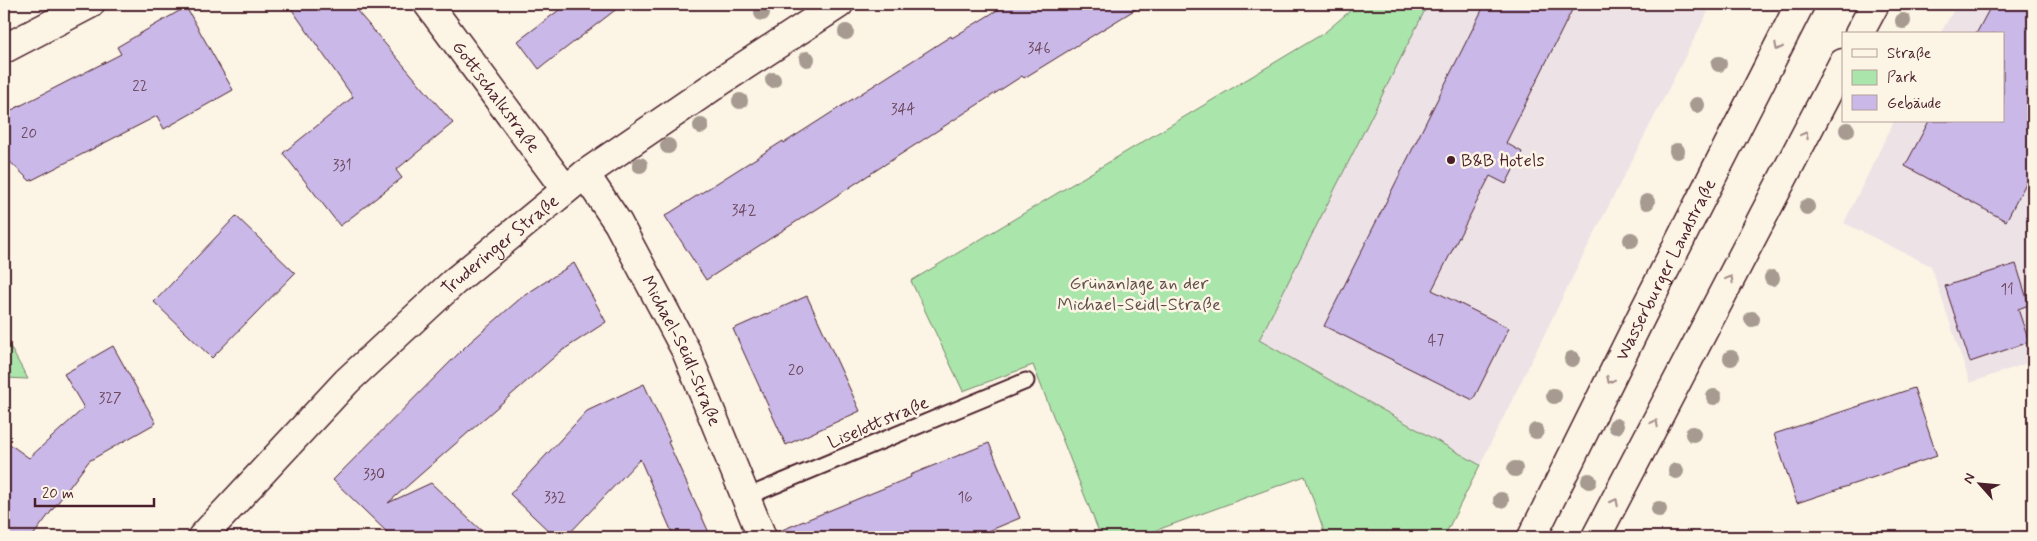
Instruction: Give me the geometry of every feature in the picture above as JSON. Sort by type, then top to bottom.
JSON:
[{"type":"street","points":[[4,49],[90,4]]},
{"type":"street","name":"Gottschalkstraße","points":[[428,4],[575,182]]},
{"type":"street","name":"Truderinger Straße","points":[[202,537],[347,381],[455,281],[575,182],[839,4]]},
{"type":"street","name":"Wasserburger Landstraße","points":[[1532,537],[1800,4]]},
{"type":"street","points":[[1860,32],[1875,4]]},
{"type":"street","points":[[1596,537],[1842,65]]},
{"type":"street","name":"Michael-Seidl-Straße","points":[[575,182],[618,222],[686,351],[762,537]]},
{"type":"lane","name":"Liselottstraße","points":[[746,497],[1026,381]]},
{"type":"shaded area","points":[[1428,4],[1712,4],[1582,258],[1480,465],[1258,340]]},
{"type":"shaded area","points":[[1957,4],[2033,4],[2033,361],[1970,383],[1931,266],[1844,223],[1894,122],[2004,122],[2004,32],[1941,32]]},
{"type":"green space","name":"Grünanlage an der Michael-Seidl-Straße","points":[[1358,4],[1428,4],[1259,340],[1480,465],[1444,537],[1326,537],[1305,476],[1138,537],[1101,537],[1033,365],[963,391],[911,281],[1324,33]]},
{"type":"green space","points":[[4,336],[28,379],[4,378]]},
{"type":"building","points":[[288,4],[351,4],[453,123],[396,170],[402,178],[340,226],[283,153],[353,97]]},
{"type":"building","points":[[567,4],[623,4],[539,69],[518,41]]},
{"type":"building","points":[[1007,4],[1144,4],[1024,78],[1022,76],[706,280],[665,216],[783,141],[784,143],[951,36],[952,38]]},
{"type":"building","points":[[1485,4],[1575,4],[1506,143],[1522,152],[1506,184],[1490,176],[1432,290],[1509,328],[1473,400],[1324,326]]},
{"type":"building","points":[[1992,4],[2033,4],[2033,170],[2006,221],[1905,166],[1928,122],[2004,122],[2004,32],[1977,32]]},
{"type":"building","points":[[186,7],[233,90],[164,129],[157,116],[30,181],[4,156],[4,114],[121,54],[117,47]]},
{"type":"building","points":[[236,216],[295,273],[212,358],[154,302]]},
{"type":"building","points":[[574,263],[606,322],[560,352],[388,503],[431,483],[488,537],[392,537],[333,480],[468,344],[522,297]]},
{"type":"building","points":[[2016,264],[2029,305],[2018,309],[2029,342],[1970,362],[1945,286]]},
{"type":"building","points":[[807,296],[860,411],[786,445],[733,329]]},
{"type":"building","points":[[113,346],[156,423],[89,461],[32,537],[4,537],[4,440],[29,458],[84,408],[64,374]]},
{"type":"building","points":[[644,384],[711,537],[674,537],[640,459],[566,537],[555,537],[510,494],[587,411]]},
{"type":"building","points":[[1914,388],[1937,456],[1797,503],[1774,434]]},
{"type":"building","points":[[989,443],[1020,518],[974,537],[777,537],[777,532]]},
{"type":"place","name":"B&B Hotels","points":[[1451,160]]}]
